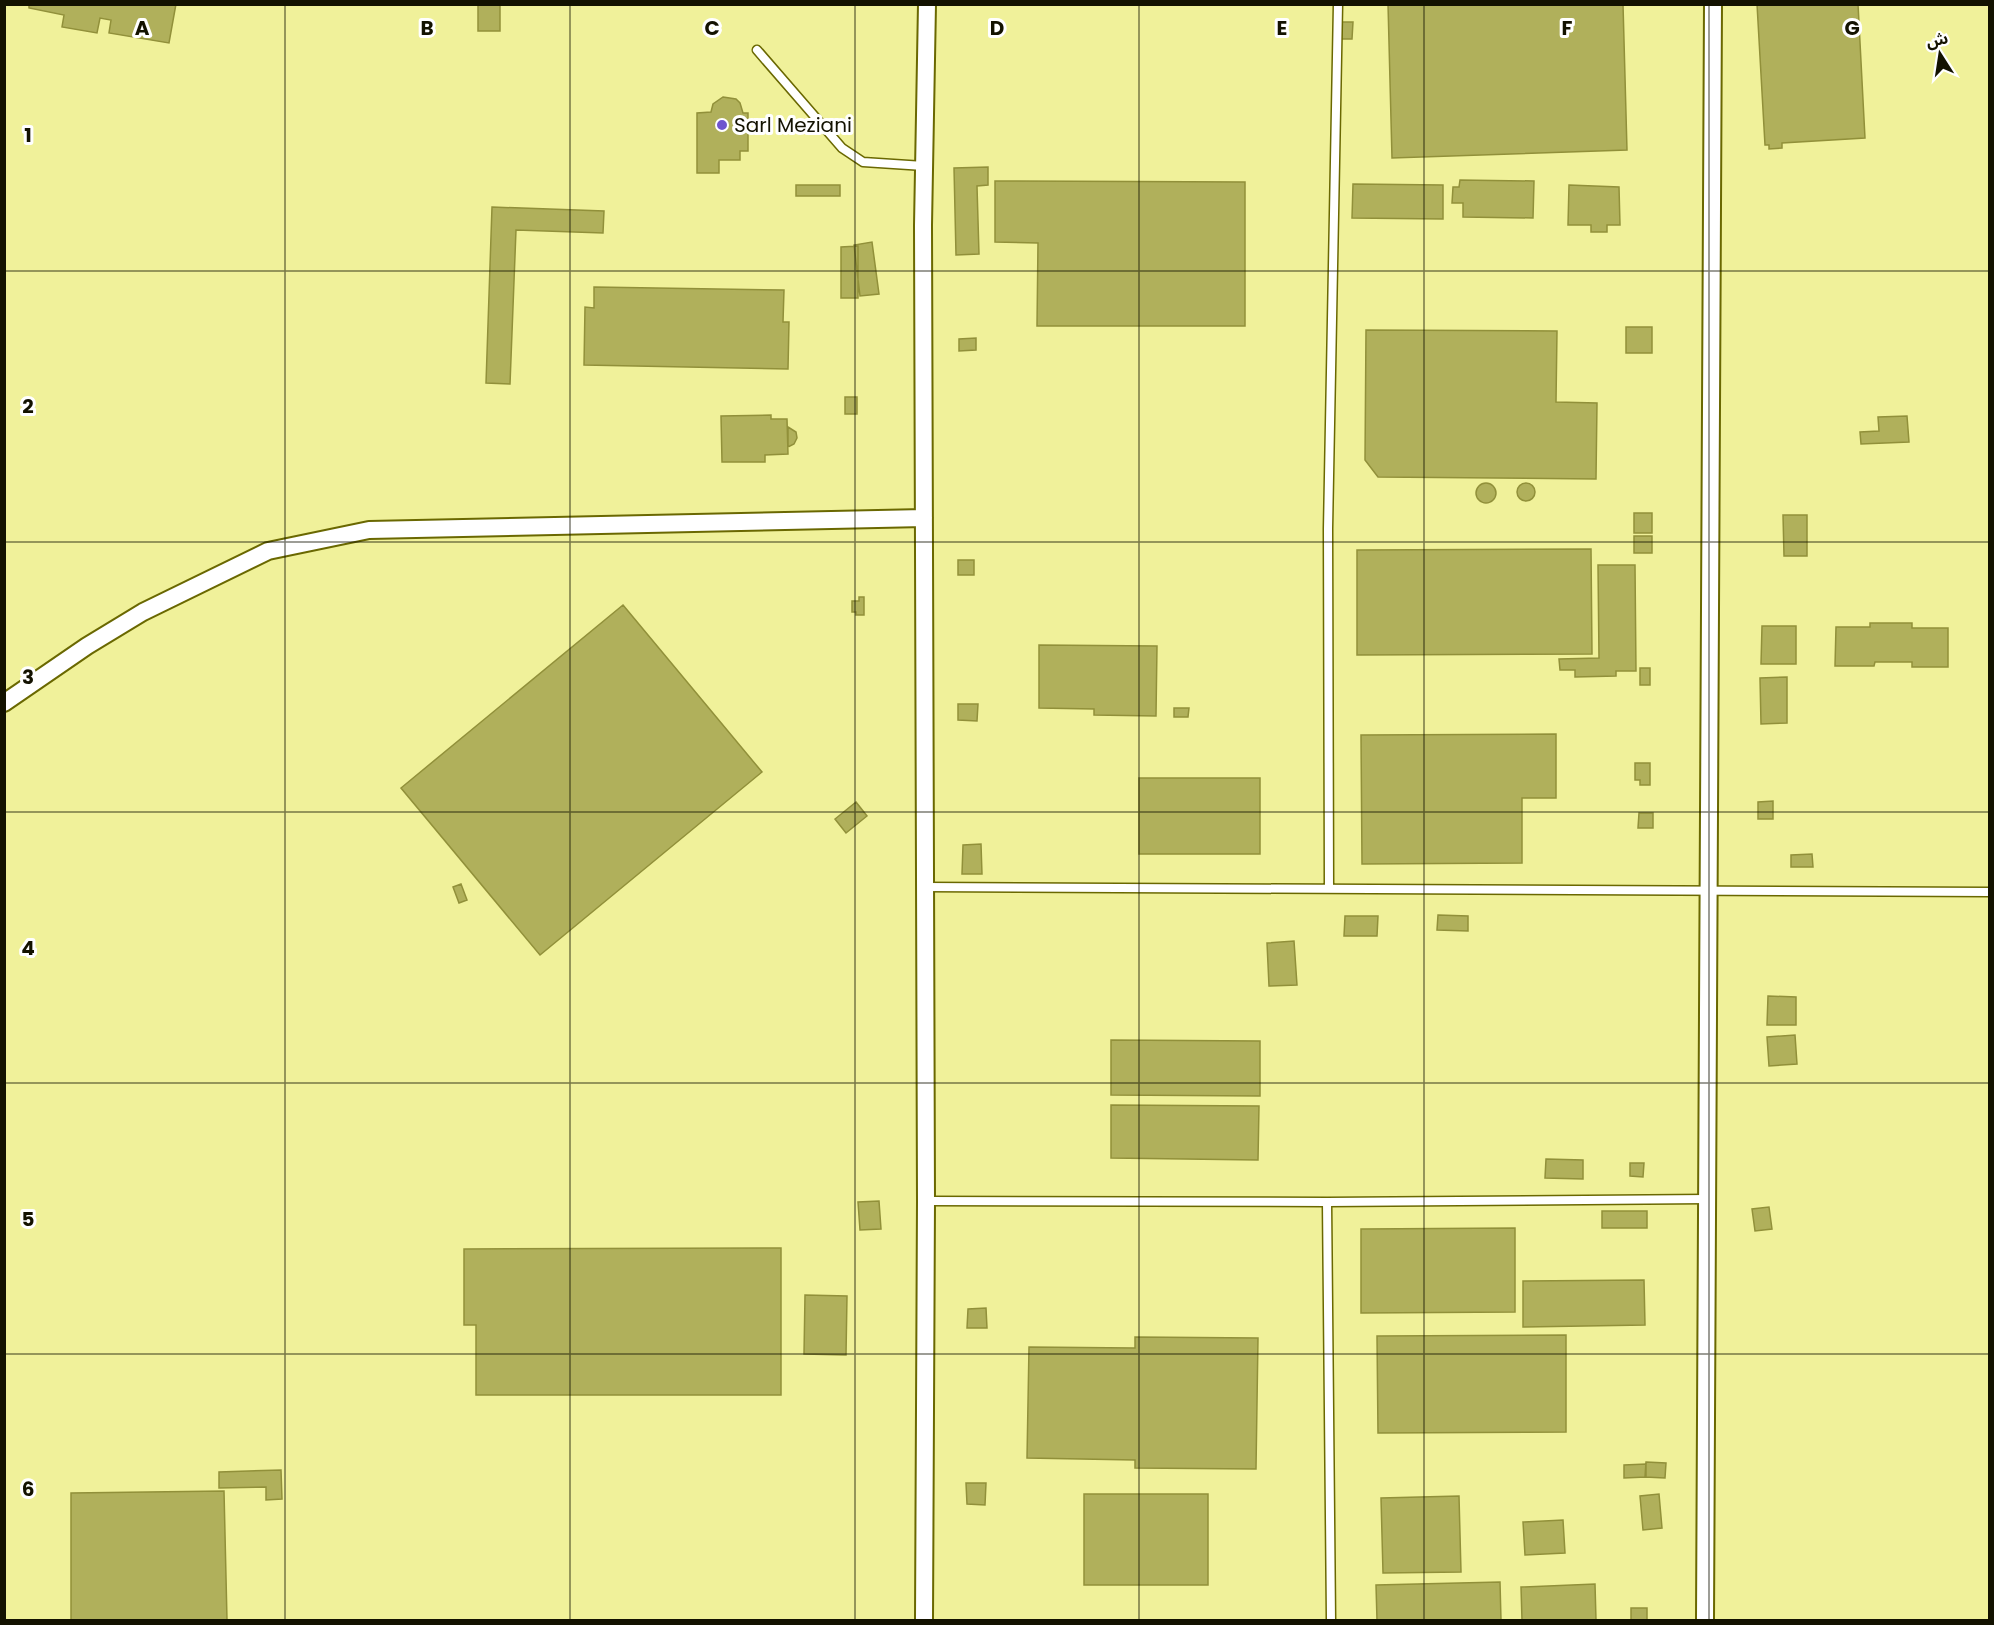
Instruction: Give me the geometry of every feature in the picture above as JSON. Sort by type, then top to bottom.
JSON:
[{"type":"street","points":[[924,1620],[926,1201],[924,166],[927,4]]},
{"type":"street","points":[[1705,1620],[1713,4]]},
{"type":"street","points":[[4,703],[87,646],[144,612],[267,551],[369,530],[924,518]]},
{"type":"lane","points":[[1329,888],[1328,529],[1338,4]]},
{"type":"lane","points":[[757,50],[842,148],[863,162],[924,166]]},
{"type":"lane","points":[[925,886],[1989,892]]},
{"type":"lane","points":[[926,1201],[1327,1202],[1708,1199]]},
{"type":"lane","points":[[1327,1202],[1331,1620]]},
{"type":"building","points":[[29,4],[176,4],[169,43],[109,33],[111,20],[100,18],[97,33],[62,27],[64,15],[29,8]]},
{"type":"building","points":[[478,4],[500,4],[500,31],[478,31]]},
{"type":"building","points":[[1388,4],[1623,4],[1627,150],[1392,158]]},
{"type":"building","points":[[1757,4],[1858,4],[1865,138],[1782,143],[1782,148],[1769,149],[1769,145],[1765,145]]},
{"type":"building","points":[[1341,22],[1353,22],[1352,39],[1341,39]]},
{"type":"building","points":[[723,97],[736,99],[743,113],[748,113],[748,151],[740,151],[740,160],[719,160],[719,173],[697,173],[697,113],[711,112],[713,104]]},
{"type":"building","points":[[988,167],[988,185],[977,186],[979,254],[956,255],[954,168]]},
{"type":"building","points":[[1460,180],[1534,181],[1533,218],[1463,217],[1463,203],[1452,203],[1453,187],[1459,187]]},
{"type":"building","points":[[995,181],[1245,182],[1245,326],[1037,326],[1038,243],[995,242]]},
{"type":"building","points":[[1353,184],[1443,185],[1443,219],[1352,218]]},
{"type":"building","points":[[796,185],[840,185],[840,196],[796,196]]},
{"type":"building","points":[[1569,185],[1619,187],[1620,225],[1607,225],[1607,232],[1591,232],[1591,225],[1568,225]]},
{"type":"building","points":[[492,207],[604,211],[603,233],[516,230],[510,384],[486,383]]},
{"type":"building","points":[[872,242],[879,294],[860,296],[854,245]]},
{"type":"building","points":[[858,246],[858,298],[841,298],[841,247]]},
{"type":"building","points":[[594,287],[784,290],[783,322],[789,322],[788,369],[584,365],[585,307],[594,308]]},
{"type":"building","points":[[1626,327],[1652,327],[1652,353],[1626,353]]},
{"type":"building","points":[[1366,330],[1557,331],[1556,402],[1597,403],[1596,479],[1378,477],[1365,460]]},
{"type":"building","points":[[976,338],[976,350],[959,351],[959,339]]},
{"type":"building","points":[[845,397],[857,397],[857,414],[845,414]]},
{"type":"building","points":[[771,415],[771,419],[787,419],[788,454],[765,455],[765,462],[722,462],[721,416]]},
{"type":"building","points":[[1907,416],[1909,442],[1861,444],[1860,432],[1879,431],[1878,417]]},
{"type":"building","points":[[788,427],[796,432],[797,438],[794,444],[788,447]]},
{"type":"building","points":[[1486,483],[1493,486],[1496,493],[1493,500],[1486,503],[1479,500],[1476,493],[1479,486]]},
{"type":"building","points":[[1526,483],[1532,486],[1535,492],[1532,498],[1526,501],[1520,498],[1517,492],[1520,486]]},
{"type":"building","points":[[1634,513],[1652,513],[1652,533],[1634,533]]},
{"type":"building","points":[[1783,515],[1807,515],[1807,556],[1784,556]]},
{"type":"building","points":[[1634,536],[1652,536],[1652,553],[1634,553]]},
{"type":"building","points":[[1591,549],[1592,654],[1357,655],[1357,550]]},
{"type":"building","points":[[958,560],[974,560],[974,575],[958,575]]},
{"type":"building","points":[[1598,565],[1635,565],[1636,671],[1616,671],[1616,676],[1575,677],[1575,670],[1560,670],[1559,659],[1599,658]]},
{"type":"building","points":[[859,597],[864,597],[864,615],[856,615],[856,612],[852,612],[852,601],[859,601]]},
{"type":"building","points":[[623,605],[762,772],[540,955],[401,788]]},
{"type":"building","points":[[1870,623],[1912,623],[1912,628],[1948,628],[1948,667],[1912,667],[1912,662],[1875,662],[1874,666],[1835,666],[1836,627],[1870,627]]},
{"type":"building","points":[[1762,626],[1796,626],[1796,664],[1761,664]]},
{"type":"building","points":[[1039,645],[1157,646],[1156,716],[1094,715],[1094,709],[1039,708]]},
{"type":"building","points":[[1640,668],[1650,668],[1650,685],[1640,685]]},
{"type":"building","points":[[1787,677],[1787,723],[1761,724],[1760,678]]},
{"type":"building","points":[[958,704],[978,704],[977,721],[958,720]]},
{"type":"building","points":[[1174,708],[1189,708],[1188,717],[1174,717]]},
{"type":"building","points":[[1556,734],[1556,798],[1522,798],[1522,863],[1362,864],[1361,735]]},
{"type":"building","points":[[1635,763],[1650,763],[1650,785],[1640,785],[1640,780],[1635,780]]},
{"type":"building","points":[[1139,778],[1260,778],[1260,854],[1139,854]]},
{"type":"building","points":[[1773,801],[1773,819],[1758,819],[1758,802]]},
{"type":"building","points":[[856,802],[867,816],[846,833],[835,819]]},
{"type":"building","points":[[1639,813],[1653,813],[1653,828],[1638,828]]},
{"type":"building","points":[[981,844],[982,874],[962,874],[963,845]]},
{"type":"building","points":[[1812,854],[1813,867],[1791,867],[1791,855]]},
{"type":"building","points":[[461,884],[467,900],[459,903],[453,887]]},
{"type":"building","points":[[1438,915],[1468,916],[1468,931],[1437,930]]},
{"type":"building","points":[[1345,916],[1378,916],[1377,936],[1344,936]]},
{"type":"building","points":[[1294,941],[1297,985],[1269,986],[1267,943]]},
{"type":"building","points":[[1768,996],[1796,997],[1796,1025],[1767,1025]]},
{"type":"building","points":[[1795,1035],[1797,1064],[1769,1066],[1767,1037]]},
{"type":"building","points":[[1111,1040],[1260,1041],[1260,1096],[1111,1095]]},
{"type":"building","points":[[1111,1105],[1259,1106],[1258,1160],[1111,1158]]},
{"type":"building","points":[[1546,1159],[1583,1160],[1583,1179],[1545,1178]]},
{"type":"building","points":[[1630,1163],[1644,1163],[1643,1177],[1630,1176]]},
{"type":"building","points":[[879,1201],[881,1229],[860,1230],[858,1202]]},
{"type":"building","points":[[1769,1207],[1772,1229],[1755,1231],[1752,1209]]},
{"type":"building","points":[[1602,1211],[1647,1211],[1647,1228],[1602,1228]]},
{"type":"building","points":[[1515,1228],[1515,1312],[1361,1313],[1361,1229]]},
{"type":"building","points":[[781,1248],[781,1395],[476,1395],[476,1325],[464,1325],[464,1249]]},
{"type":"building","points":[[1644,1280],[1645,1325],[1523,1327],[1523,1281]]},
{"type":"building","points":[[805,1295],[847,1296],[846,1355],[804,1354]]},
{"type":"building","points":[[986,1308],[987,1328],[967,1328],[968,1309]]},
{"type":"building","points":[[1566,1335],[1566,1432],[1378,1433],[1377,1336]]},
{"type":"building","points":[[1135,1337],[1258,1338],[1256,1469],[1135,1468],[1135,1460],[1027,1458],[1029,1347],[1135,1348]]},
{"type":"building","points":[[1646,1462],[1666,1463],[1665,1478],[1645,1477]]},
{"type":"building","points":[[1646,1464],[1646,1477],[1624,1478],[1624,1465]]},
{"type":"building","points":[[281,1470],[282,1499],[266,1500],[266,1487],[219,1488],[219,1472]]},
{"type":"building","points":[[966,1483],[986,1483],[985,1505],[967,1504]]},
{"type":"building","points":[[224,1491],[227,1620],[71,1620],[71,1493]]},
{"type":"building","points":[[1084,1494],[1208,1494],[1208,1585],[1084,1585]]},
{"type":"building","points":[[1659,1494],[1662,1528],[1643,1530],[1640,1496]]},
{"type":"building","points":[[1459,1496],[1461,1572],[1383,1573],[1381,1498]]},
{"type":"building","points":[[1563,1520],[1565,1553],[1525,1555],[1523,1522]]},
{"type":"building","points":[[1500,1582],[1501,1620],[1377,1620],[1376,1585]]},
{"type":"building","points":[[1595,1584],[1596,1620],[1522,1620],[1521,1587]]},
{"type":"building","points":[[1631,1608],[1647,1608],[1647,1620],[1631,1620]]},
{"type":"place","name":"Sarl Meziani","points":[[722,125]]}]
